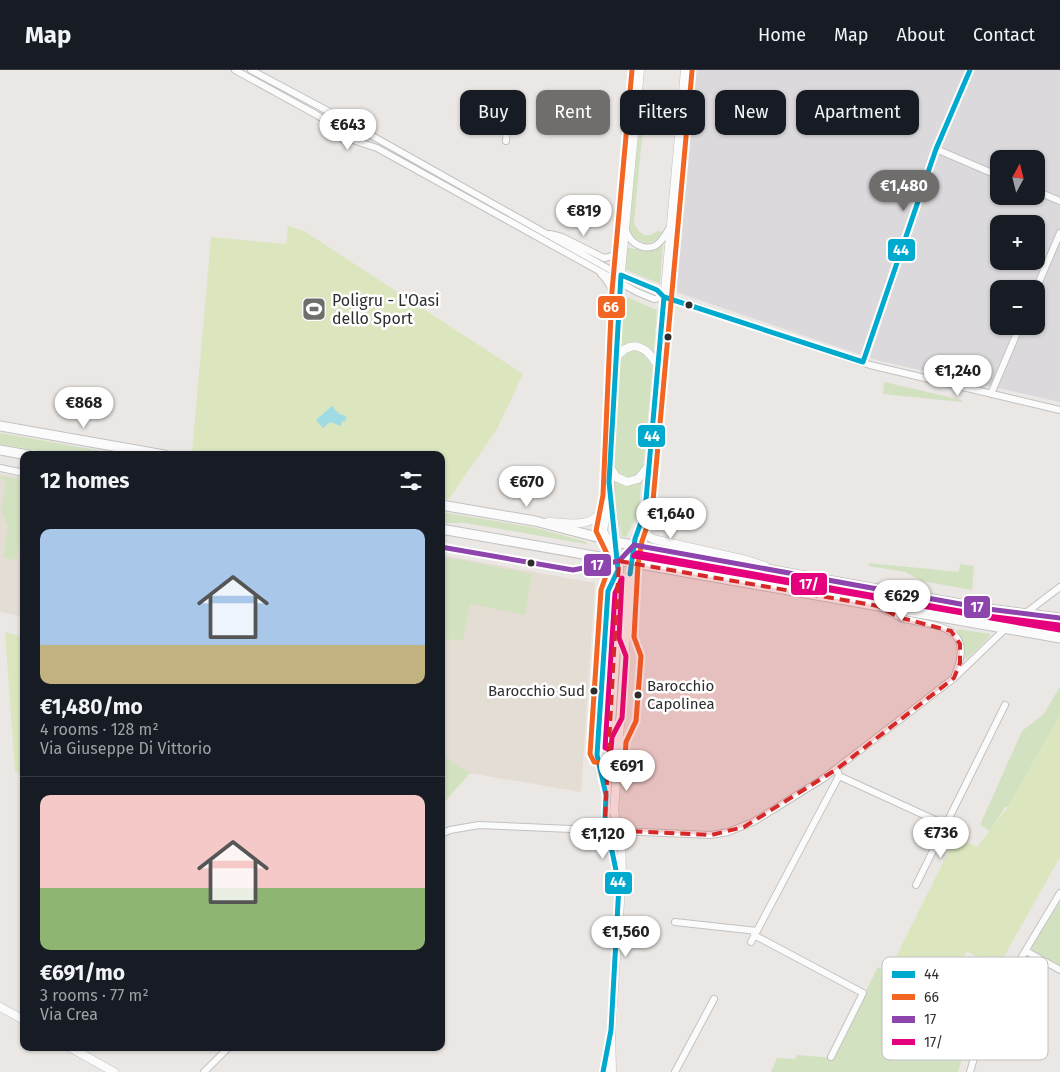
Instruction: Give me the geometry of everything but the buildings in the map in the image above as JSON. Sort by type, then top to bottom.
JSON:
[{"type":"main road","points":[[0,426],[141,451]]},
{"type":"main road","points":[[0,450],[20,454]]},
{"type":"main road","points":[[445,506],[535,521],[616,542],[988,609],[1060,618]]},
{"type":"main road","points":[[445,530],[619,562],[1060,638]]},
{"type":"street","points":[[235,70],[336,127],[341,138],[377,148],[506,216],[546,234],[621,279]]},
{"type":"street","points":[[251,70],[341,118],[348,116],[356,118],[360,129],[358,135],[353,140]]},
{"type":"street","points":[[619,885],[605,817],[619,599],[619,562],[609,482],[617,327],[640,70]]},
{"type":"street","points":[[612,1072],[611,1030],[622,849],[614,812],[631,563],[644,511],[649,466],[685,70]]},
{"type":"street","points":[[863,362],[936,149],[970,70]]},
{"type":"street","points":[[336,127],[341,118]]},
{"type":"street","points":[[360,129],[598,271],[657,290],[664,297],[863,362],[1060,410]]},
{"type":"street","points":[[506,135],[506,141]]},
{"type":"street","points":[[936,149],[990,172]]},
{"type":"street","points":[[1045,195],[1060,201]]},
{"type":"street","points":[[626,229],[627,236],[636,245],[649,247],[661,241],[670,227]]},
{"type":"street","points":[[1040,280],[1060,232]]},
{"type":"street","points":[[546,234],[562,237],[604,258],[613,256],[625,241]]},
{"type":"street","points":[[598,271],[612,289],[613,315],[617,327]]},
{"type":"street","points":[[991,394],[1016,335]]},
{"type":"street","points":[[616,358],[627,348],[640,347],[648,351],[658,366]]},
{"type":"street","points":[[610,466],[616,477],[627,482],[638,479],[649,466]]},
{"type":"street","points":[[0,468],[20,472]]},
{"type":"street","points":[[535,521],[573,524],[587,522],[601,510],[609,482]]},
{"type":"street","points":[[610,496],[603,531],[619,562]]},
{"type":"street","points":[[644,511],[647,535],[652,539],[746,560],[773,570]]},
{"type":"street","points":[[445,548],[573,570],[619,562],[634,545]]},
{"type":"street","points":[[445,832],[479,825],[711,835],[728,832],[765,816],[837,769],[954,678],[1005,629],[1060,587]]},
{"type":"street","points":[[878,606],[898,617],[934,624],[951,631],[957,638],[961,650],[960,663],[954,678]]},
{"type":"street","points":[[916,885],[1005,705]]},
{"type":"street","points":[[751,942],[839,776],[837,769]]},
{"type":"street","points":[[839,776],[946,824]]},
{"type":"street","points":[[1022,957],[1060,893]]},
{"type":"street","points":[[675,922],[756,933],[863,993],[831,1057]]},
{"type":"street","points":[[1026,951],[1037,957]]},
{"type":"street","points":[[1048,963],[1060,970]]},
{"type":"street","points":[[675,1072],[714,999]]},
{"type":"street","points":[[0,1006],[20,1018]]},
{"type":"street","points":[[603,1072],[611,1030]]},
{"type":"street","points":[[76,1051],[114,1072]]},
{"type":"street","points":[[204,1072],[225,1051]]},
{"type":"highlighted area","points":[[619,561],[878,606],[898,617],[951,631],[960,644],[960,663],[954,678],[837,769],[744,827],[711,835],[608,830],[605,817]]},
{"type":"shaded area","points":[[693,70],[1060,70],[1060,402],[876,360],[673,291],[687,135],[705,135],[705,90],[691,90]]},
{"type":"shaded area","points":[[0,474],[20,477],[20,616],[0,612]]},
{"type":"shaded area","points":[[445,556],[595,583],[581,792],[475,774],[445,772]]},
{"type":"green space","points":[[345,121],[351,121],[355,128],[351,135],[345,135],[341,131],[341,125]]},
{"type":"green space","points":[[639,135],[642,135],[634,223],[641,233],[647,235],[657,231],[664,232],[654,241],[645,243],[636,239],[628,229]]},
{"type":"green space","name":"Poligru - L'Oasi dello Sport","points":[[288,226],[304,231],[523,374],[497,429],[449,499],[445,498],[445,451],[192,451],[211,237],[286,244]]},
{"type":"green space","points":[[663,243],[660,284],[624,269],[627,248],[651,250]]},
{"type":"green space","points":[[622,295],[657,310],[654,352],[646,346],[637,343],[628,344],[619,349]]},
{"type":"green space","points":[[638,350],[644,352],[653,367],[643,468],[636,477],[627,479],[617,474],[613,465],[618,363],[628,352]]},
{"type":"green space","points":[[884,382],[962,400],[962,402],[883,394]]},
{"type":"green space","points":[[0,433],[101,451],[39,451],[0,444]]},
{"type":"green space","points":[[0,476],[20,479],[20,540],[16,560],[3,558],[8,526],[1,511],[6,484]]},
{"type":"green space","points":[[612,477],[615,480],[642,479],[638,514],[626,537],[622,536],[614,505]]},
{"type":"green space","points":[[445,513],[536,528],[587,542],[586,544],[466,523],[445,523]]},
{"type":"green space","points":[[445,557],[532,574],[525,615],[470,604],[463,641],[445,639]]},
{"type":"green space","points":[[653,557],[738,573],[755,571],[971,610],[971,614],[923,606],[903,605],[652,561]]},
{"type":"green space","points":[[868,563],[959,572],[960,564],[974,566],[972,590],[922,581],[905,572],[869,566]]},
{"type":"green space","points":[[957,629],[990,634],[990,636],[967,659],[964,658]]},
{"type":"green space","points":[[5,632],[20,636],[20,774],[15,771]]},
{"type":"green space","points":[[628,654],[631,654],[627,718],[624,718]]},
{"type":"green space","points":[[607,667],[610,667],[607,716],[603,716]]},
{"type":"green space","points":[[1060,686],[1060,715],[1008,807],[1005,807],[990,831],[980,825],[1022,731],[1044,714]]},
{"type":"green space","points":[[1060,715],[1060,857],[1004,957],[977,957],[967,951],[963,957],[896,957],[956,837],[977,847],[1008,807]]},
{"type":"green space","points":[[445,757],[470,773],[445,801]]},
{"type":"green space","points":[[1056,900],[1060,903],[1060,970],[1048,963],[1048,957],[1037,957],[1026,951]]},
{"type":"green space","points":[[878,967],[882,969],[882,1060],[962,1060],[958,1072],[771,1072],[777,1058],[795,1059],[798,1055],[832,1058]]},
{"type":"water","points":[[332,406],[339,414],[346,416],[345,422],[342,421],[341,426],[330,422],[323,428],[316,420]]},
{"type":"transit line","name":"66","points":[[632,70],[612,291],[603,495],[596,531],[611,562],[601,590],[590,754],[594,762],[618,764],[625,760],[626,742],[636,721],[641,656],[634,637],[638,564],[642,541],[652,512],[692,71]]},
{"type":"transit line","name":"44","points":[[863,362],[936,149],[970,70]]},
{"type":"transit line","name":"44","points":[[603,1072],[611,1030],[619,885],[605,817],[606,795],[597,755],[608,591],[618,570],[609,482],[621,275],[657,290],[664,297],[863,362]]},
{"type":"transit line","name":"44","points":[[630,574],[635,539],[645,511],[664,297]]},
{"type":"transit line","name":"17","points":[[445,548],[573,570],[619,561],[634,545],[988,609],[1060,618]]},
{"type":"transit line","name":"17/","points":[[1059,625],[987,616],[637,553],[634,556],[1060,630]]},
{"type":"transit line","name":"17/","points":[[622,578],[619,638],[626,656],[622,718],[612,737],[611,749],[605,748],[615,593],[622,578]]},
{"type":"place","name":"Poligru - L'Oasi dello Sport","points":[[314,309]]},
{"type":"place","name":"Barocchio Sud","points":[[594,691]]},
{"type":"place","name":"Barocchio Capolinea","points":[[638,695]]}]
